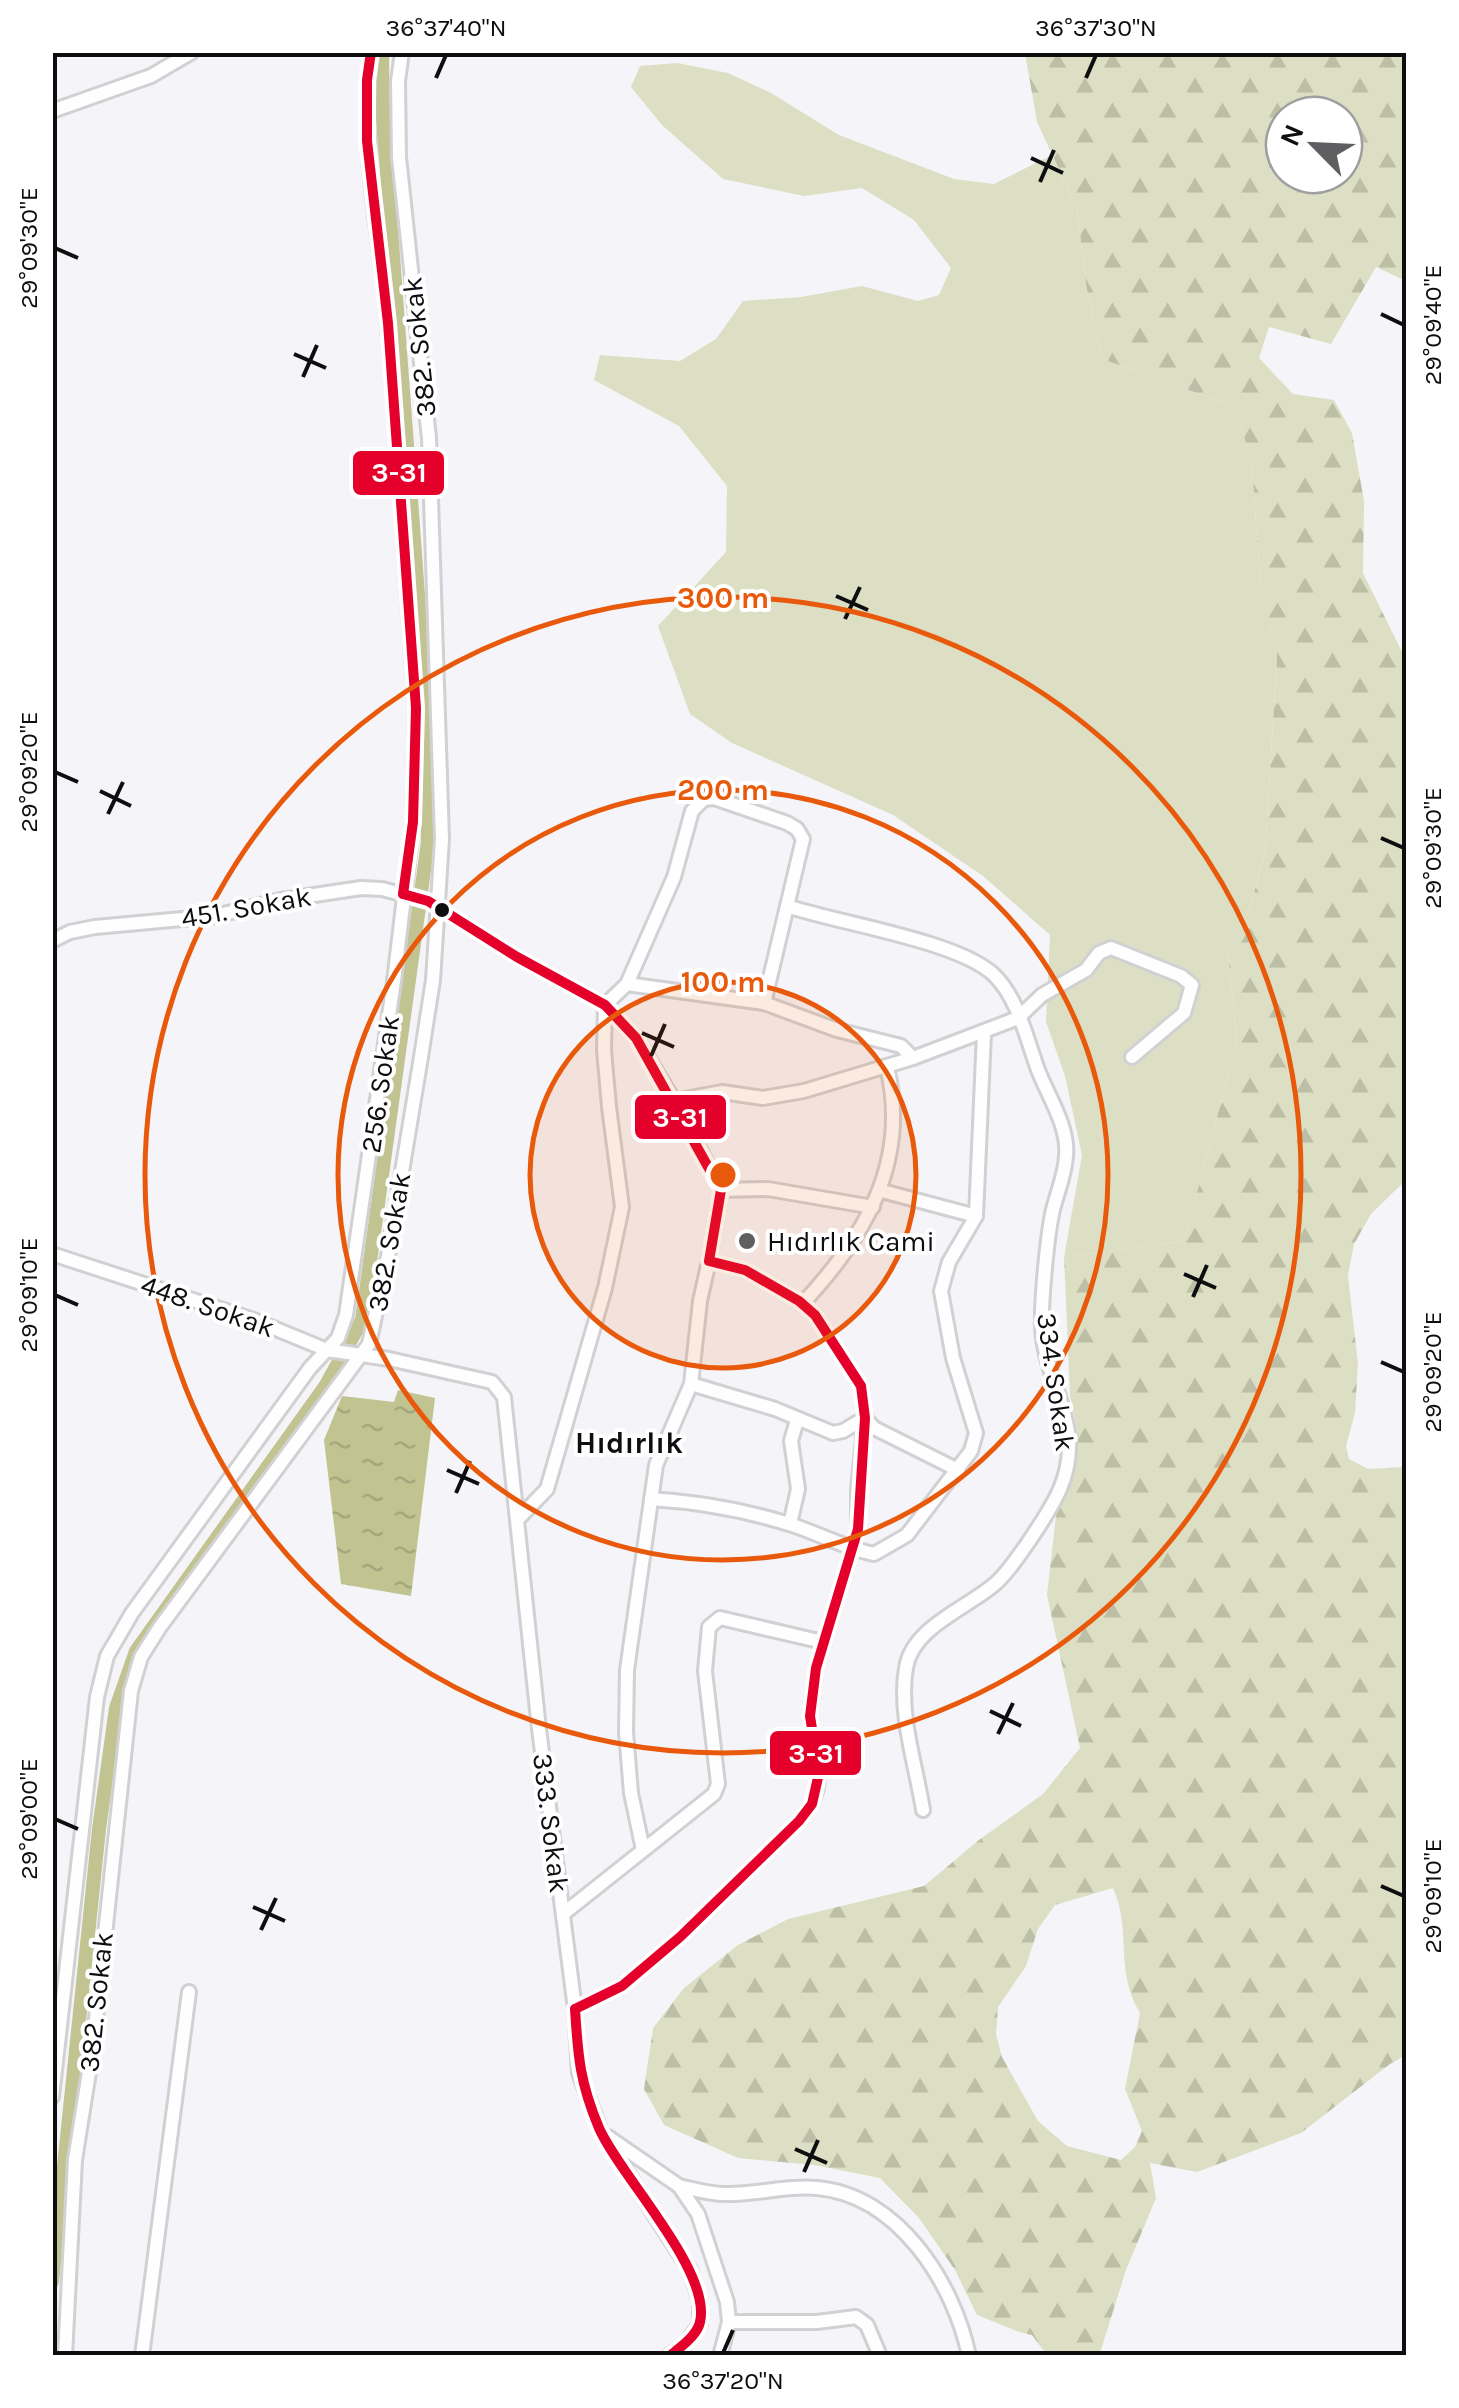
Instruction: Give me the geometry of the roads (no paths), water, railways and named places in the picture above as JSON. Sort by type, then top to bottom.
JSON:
[{"type":"street","points":[[52,110],[151,76],[192,52]]},
{"type":"street","name":"256. Sokak","points":[[52,2097],[97,1696],[106,1656],[156,1578],[330,1350],[346,1315],[407,895],[416,708],[388,323],[367,142],[372,52]]},
{"type":"street","name":"382. Sokak","points":[[65,2356],[75,2160],[92,2048],[131,1691],[141,1658],[359,1355],[377,1317],[430,1000],[433,904],[442,839],[429,438],[399,158],[398,81],[402,52]]},
{"type":"street","points":[[518,1519],[548,1489],[605,1288],[622,1206],[607,1088],[606,1005],[627,984],[674,877],[692,811],[704,799],[714,798],[797,830],[803,840],[764,1002]]},
{"type":"street","name":"451. Sokak","points":[[52,941],[95,927],[215,916],[281,900],[361,888],[407,895],[433,904],[517,957],[606,1005]]},
{"type":"street","name":"334. Sokak","points":[[786,906],[929,945],[993,974],[1006,991],[1064,1132],[1067,1153],[1051,1216],[1042,1326],[1068,1424],[1069,1456],[1058,1494],[999,1581],[926,1631],[912,1648],[906,1665],[904,1695],[923,1810]]},
{"type":"street","points":[[674,1100],[722,1092],[763,1098],[777,1096],[858,1077],[914,1058],[1018,1018],[1042,995],[1086,970],[1099,953],[1111,948],[1181,976],[1192,985],[1184,1013],[1132,1057]]},
{"type":"street","points":[[627,984],[764,1002],[837,1030],[901,1046],[914,1058]]},
{"type":"street","points":[[606,1005],[636,1038],[674,1100],[720,1190],[700,1301],[691,1384],[656,1465],[627,1670],[626,1732],[631,1792],[643,1850]]},
{"type":"street","points":[[651,1499],[697,1502],[790,1524],[852,1550],[874,1554],[907,1534],[958,1470],[971,1451],[976,1433],[950,1344],[941,1291],[949,1262],[976,1216],[984,1033]]},
{"type":"street","points":[[802,1304],[820,1285],[882,1190],[894,1125],[894,1094],[887,1066]]},
{"type":"street","points":[[720,1190],[768,1188],[874,1207]]},
{"type":"street","points":[[882,1190],[976,1216]]},
{"type":"street","name":"448. Sokak","points":[[52,1254],[254,1320],[330,1350],[359,1355]]},
{"type":"street","points":[[575,2009],[622,1986],[680,1937],[799,1822],[812,1804],[817,1788],[810,1716],[822,1642],[858,1530],[865,1418],[861,1386],[815,1315],[802,1304],[745,1270],[709,1260]]},
{"type":"street","name":"333. Sokak","points":[[359,1355],[492,1382],[504,1397],[579,2072],[601,2132],[690,2270],[700,2301],[700,2324],[670,2356]]},
{"type":"street","points":[[691,1384],[774,1408],[833,1433],[865,1418]]},
{"type":"street","points":[[865,1418],[874,1428],[958,1470]]},
{"type":"street","points":[[790,1524],[798,1489],[791,1442],[797,1420]]},
{"type":"street","points":[[563,1914],[714,1794],[718,1784],[705,1670],[709,1627],[720,1618],[822,1642]]},
{"type":"street","points":[[142,2356],[189,1992]]},
{"type":"street","points":[[601,2132],[679,2186],[698,2214],[728,2302],[729,2322],[720,2356]]},
{"type":"street","points":[[679,2186],[721,2194],[784,2187],[820,2188],[845,2192],[874,2205],[916,2247],[954,2302],[969,2356]]},
{"type":"street","points":[[729,2322],[817,2322],[856,2317],[866,2326],[880,2356]]},
{"type":"water","points":[[398,1390],[435,1398],[411,1596],[341,1584],[324,1440],[342,1396],[394,1402]]},
{"type":"waterway","points":[[52,2282],[99,1829],[116,1708],[136,1651],[326,1385],[362,1320],[428,842],[421,635],[383,120],[382,52]]},
{"type":"place","name":"Hıdırlık Cami","points":[[747,1241]]},
{"type":"district","name":"Hıdırlık","points":[[629,1443]]}]
